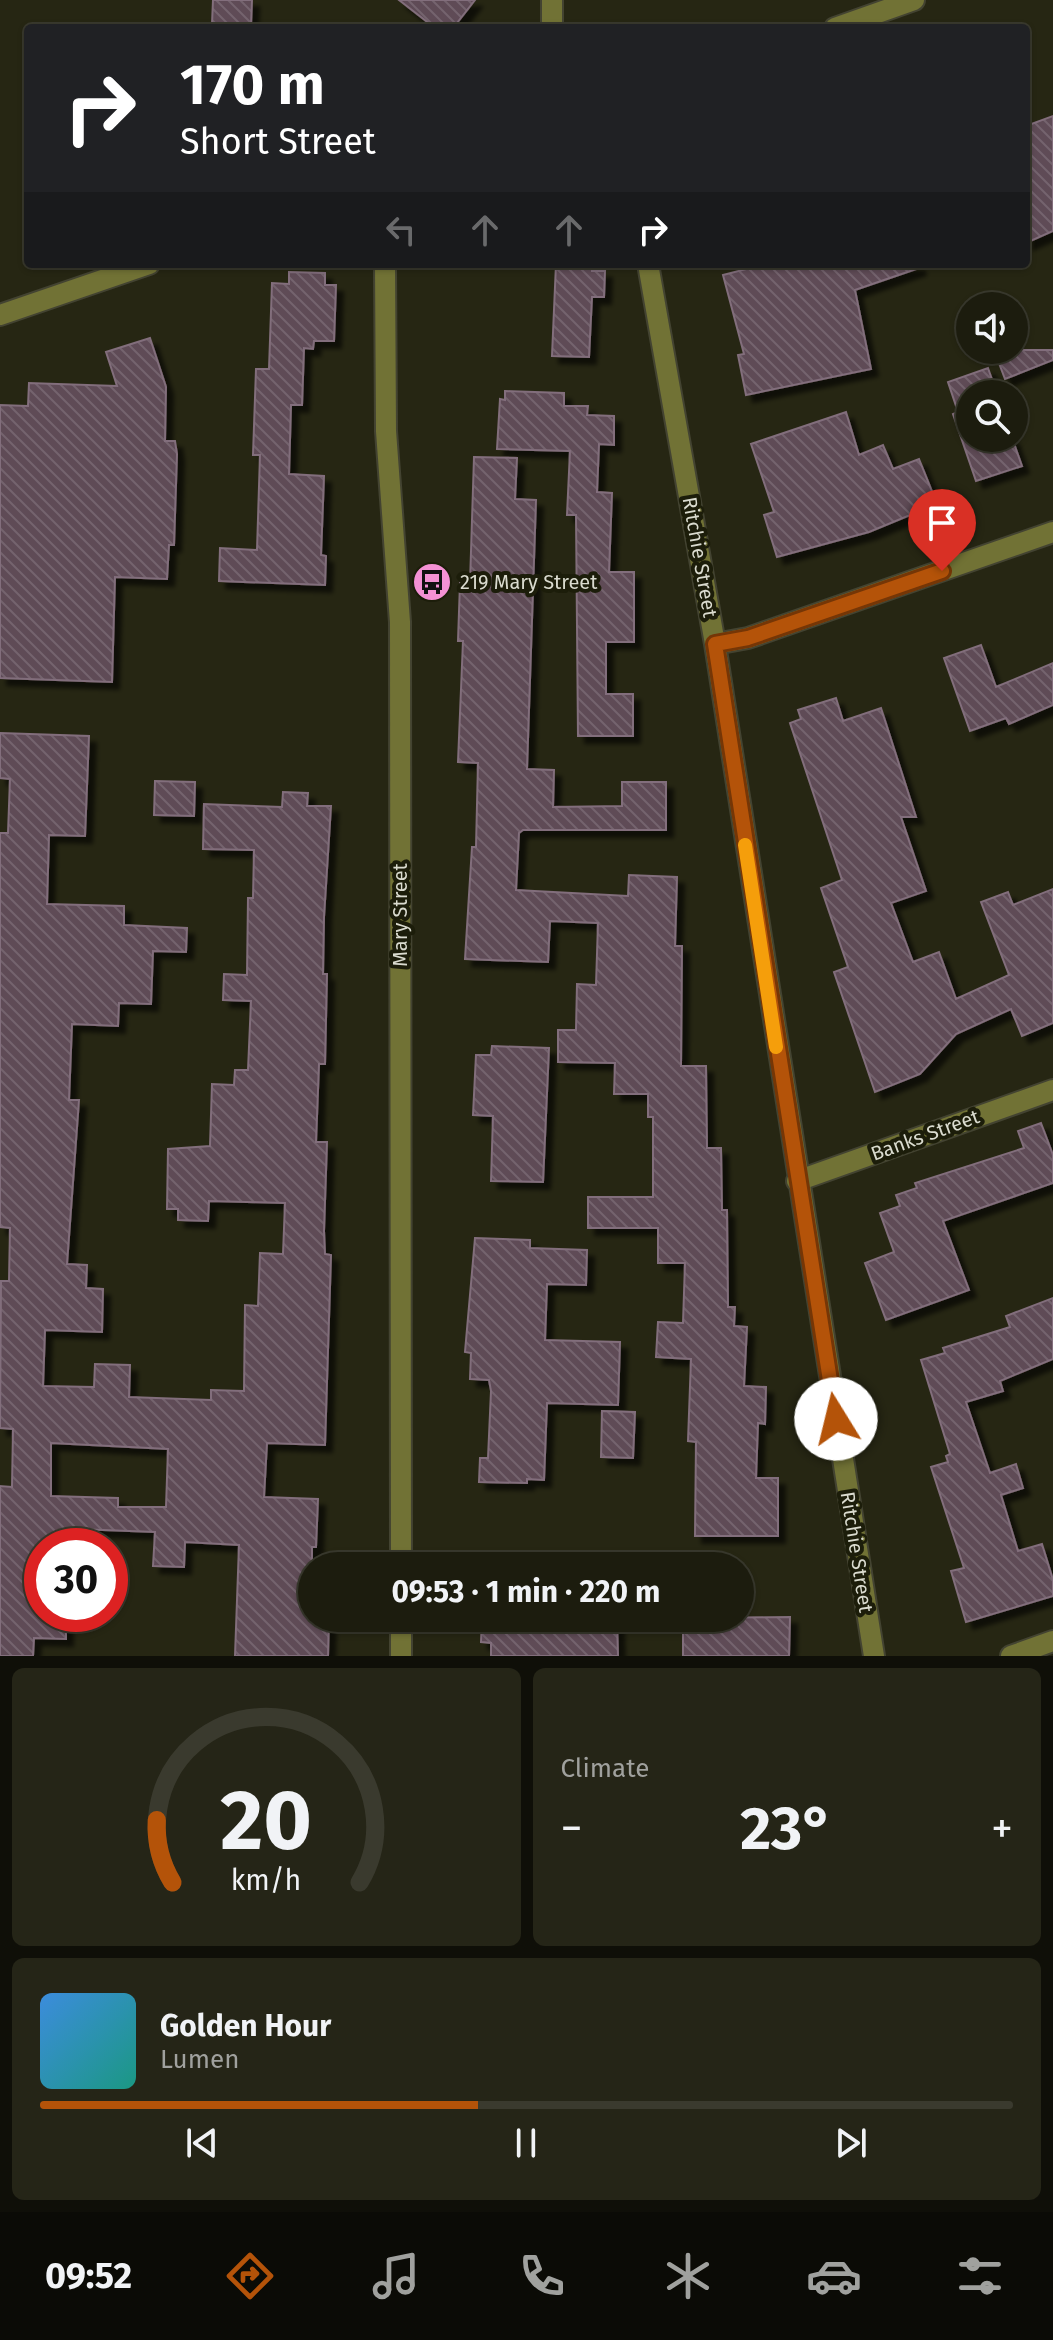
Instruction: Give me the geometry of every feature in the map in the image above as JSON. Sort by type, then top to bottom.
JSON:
[{"type":"street","points":[[552,0],[552,24]]},
{"type":"street","points":[[846,24],[914,0]]},
{"type":"street","points":[[0,314],[137,268]]},
{"type":"street","name":"Mary Street","points":[[385,268],[386,431],[400,622],[401,1552]]},
{"type":"street","name":"Ritchie Street","points":[[649,268],[715,644],[874,1656]]},
{"type":"street","points":[[715,644],[748,638],[1053,532]]},
{"type":"street","name":"Banks Street","points":[[797,1181],[1053,1090]]},
{"type":"street","points":[[401,1632],[401,1656]]},
{"type":"street","points":[[1011,1656],[1053,1641]]},
{"type":"building","points":[[213,0],[252,0],[251,24],[212,24]]},
{"type":"building","points":[[399,0],[475,0],[456,24],[430,24]]},
{"type":"building","points":[[1053,116],[1053,231],[1030,241],[1030,125]]},
{"type":"building","points":[[556,268],[605,271],[604,297],[592,297],[589,357],[552,356]]},
{"type":"building","points":[[750,268],[919,268],[855,290],[871,369],[746,395],[738,355],[744,354],[723,275]]},
{"type":"building","points":[[289,272],[325,273],[325,285],[336,285],[334,341],[314,341],[313,349],[304,348],[302,405],[291,405],[289,474],[324,476],[321,555],[326,556],[325,585],[219,581],[220,548],[257,550],[260,455],[253,455],[256,369],[269,369],[272,283],[289,284]]},
{"type":"building","points":[[150,338],[166,387],[165,441],[175,441],[177,454],[174,545],[169,545],[167,579],[115,577],[112,682],[0,678],[0,405],[28,406],[29,383],[117,386],[106,352]]},
{"type":"building","points":[[1028,350],[1053,350],[1053,360],[1005,379],[999,364],[1028,364]]},
{"type":"building","points":[[988,368],[992,380],[956,380],[956,406],[948,382]]},
{"type":"building","points":[[505,391],[564,393],[564,406],[588,406],[587,415],[614,416],[614,445],[599,444],[597,492],[612,493],[609,572],[634,572],[634,642],[606,642],[606,694],[633,694],[633,736],[578,736],[576,515],[567,515],[570,451],[497,449],[500,399],[505,400]]},
{"type":"building","points":[[846,412],[859,455],[883,445],[893,469],[919,459],[937,504],[869,532],[777,557],[764,515],[774,512],[751,444]]},
{"type":"building","points":[[966,452],[1017,452],[1022,466],[976,481]]},
{"type":"building","points":[[474,457],[517,458],[515,499],[536,500],[527,769],[554,770],[553,807],[622,806],[622,782],[666,782],[666,830],[523,830],[519,833],[516,890],[628,896],[629,875],[677,877],[675,946],[682,946],[681,1066],[706,1066],[707,1148],[721,1148],[722,1210],[727,1210],[728,1307],[735,1307],[734,1326],[747,1327],[744,1386],[766,1387],[765,1424],[758,1423],[756,1478],[778,1478],[778,1536],[695,1536],[696,1442],[688,1441],[691,1359],[656,1357],[658,1322],[683,1323],[685,1263],[658,1263],[658,1228],[588,1228],[588,1197],[653,1197],[653,1117],[648,1117],[648,1094],[614,1094],[615,1063],[558,1062],[558,1030],[576,1030],[577,984],[596,985],[598,923],[550,921],[548,962],[465,959],[472,847],[476,847],[478,763],[458,762],[463,641],[458,641],[460,583],[470,583]]},
{"type":"building","points":[[981,645],[996,687],[1053,663],[1053,705],[1009,724],[1006,718],[970,731],[944,658]]},
{"type":"building","points":[[836,698],[843,721],[881,708],[916,817],[901,817],[926,891],[891,903],[913,962],[939,952],[956,999],[1009,975],[981,902],[1008,892],[1013,905],[1053,889],[1053,1023],[1022,1036],[1011,1009],[956,1034],[920,1074],[875,1092],[834,972],[848,967],[821,888],[842,880],[790,723],[801,719],[798,710]]},
{"type":"building","points":[[0,733],[89,736],[85,836],[49,835],[47,904],[124,906],[124,925],[187,928],[186,952],[153,951],[151,1004],[119,1003],[118,1026],[72,1024],[69,1100],[79,1100],[67,1264],[87,1265],[86,1288],[103,1289],[102,1332],[45,1330],[43,1386],[94,1387],[95,1364],[130,1365],[129,1397],[211,1400],[211,1390],[244,1391],[245,1305],[258,1306],[260,1253],[283,1254],[285,1203],[209,1201],[208,1221],[178,1220],[178,1209],[167,1209],[168,1149],[210,1146],[212,1084],[234,1085],[235,1070],[248,1070],[251,1001],[223,1000],[224,974],[247,975],[248,898],[253,898],[254,850],[203,849],[204,804],[282,807],[283,792],[308,793],[307,806],[331,806],[324,917],[323,974],[327,974],[325,1064],[319,1064],[316,1142],[327,1142],[324,1231],[325,1254],[331,1255],[325,1445],[267,1443],[264,1497],[318,1499],[316,1547],[312,1547],[312,1552],[298,1552],[298,1632],[329,1632],[328,1656],[235,1656],[239,1545],[185,1542],[184,1567],[153,1566],[155,1532],[128,1531],[128,1528],[24,1528],[24,1632],[66,1632],[66,1639],[34,1638],[33,1656],[0,1656],[0,1486],[12,1487],[13,1429],[0,1428],[1,1281],[9,1281],[10,1228],[0,1227],[0,833],[8,833],[10,779],[0,778]],"holes":[[[51,1443],[168,1449],[166,1507],[118,1507],[118,1498],[51,1496]]]},
{"type":"building","points":[[155,781],[195,782],[194,816],[154,815]]},
{"type":"building","points":[[492,1046],[549,1048],[543,1182],[491,1181],[493,1116],[473,1115],[476,1055],[491,1055]]},
{"type":"building","points":[[1041,1123],[1053,1155],[1053,1183],[943,1221],[969,1290],[886,1320],[865,1263],[894,1252],[880,1213],[900,1206],[896,1195],[917,1188],[915,1183],[1024,1148],[1018,1131]]},
{"type":"building","points":[[475,1238],[530,1240],[530,1248],[587,1250],[586,1285],[547,1284],[545,1340],[620,1342],[618,1405],[547,1403],[544,1480],[527,1479],[527,1483],[479,1482],[480,1458],[488,1458],[491,1391],[489,1380],[470,1379],[471,1353],[465,1352]]},
{"type":"building","points":[[1053,1298],[1053,1359],[1000,1381],[1003,1391],[966,1402],[990,1473],[1016,1464],[1023,1488],[1001,1495],[1018,1551],[1042,1544],[1053,1580],[1053,1596],[966,1622],[951,1571],[964,1568],[931,1467],[948,1462],[946,1456],[950,1454],[921,1360],[945,1353],[943,1348],[1010,1327],[1006,1316]]},
{"type":"building","points":[[602,1411],[635,1412],[633,1458],[601,1457]]},
{"type":"building","points":[[754,1617],[790,1617],[789,1656],[683,1656],[683,1632],[754,1632]]},
{"type":"building","points":[[481,1632],[617,1632],[618,1656],[491,1656],[491,1643],[481,1642]]},
{"type":"slow traffic","points":[[745,845],[776,1047]]},
{"type":"place","name":"219 Mary Street","points":[[432,582]]},
{"type":"route","points":[[836,1419],[715,644],[748,638],[942,571]]}]
